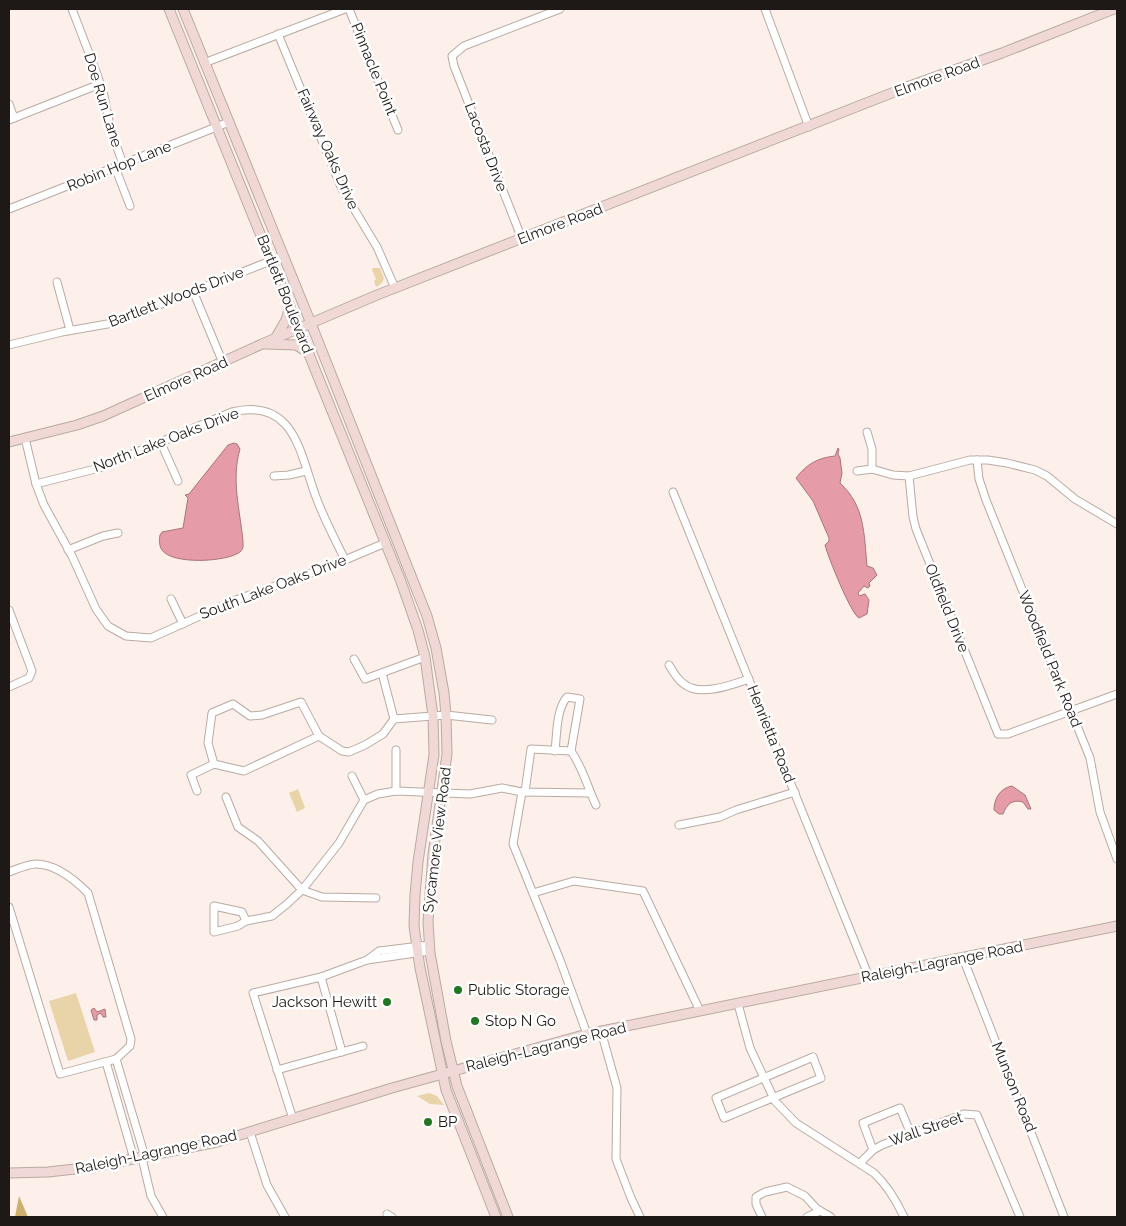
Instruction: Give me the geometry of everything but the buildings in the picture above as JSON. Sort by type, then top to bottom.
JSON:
[{"type":"main road","name":"Bartlett Boulevard","points":[[170,9],[400,579]]},
{"type":"main road","name":"Bartlett Boulevard","points":[[183,9],[411,576]]},
{"type":"main road","name":"Elmore Road","points":[[9,442],[77,425],[103,416],[262,344],[395,288],[907,87],[1002,53],[1114,9]]},
{"type":"main road","points":[[275,339],[286,320],[290,306]]},
{"type":"main road","points":[[262,344],[296,345],[309,353]]},
{"type":"main road","points":[[349,453],[360,449]]},
{"type":"main road","name":"Sycamore View Road","points":[[411,576],[427,616],[436,648],[440,715],[434,755],[433,854],[428,922],[434,980],[457,1086],[508,1217]]},
{"type":"main road","name":"Sycamore View Road","points":[[400,579],[426,658],[447,754],[435,792],[418,862],[414,926],[417,949],[446,1090],[496,1217]]},
{"type":"main road","points":[[415,621],[427,616]]},
{"type":"main road","name":"Raleigh-Lagrange Road","points":[[9,1173],[71,1170],[217,1142],[392,1088],[587,1034],[1117,926]]},
{"type":"main road","points":[[423,983],[434,980]]},
{"type":"main road","points":[[432,1024],[442,1022]]},
{"type":"street","name":"Doe Run Lane","points":[[72,9],[100,84],[110,131],[130,206]]},
{"type":"street","points":[[204,63],[345,9]]},
{"type":"street","name":"Pinnacle Point","points":[[350,9],[398,130]]},
{"type":"street","name":"Lacosta Drive","points":[[522,238],[454,66],[452,54],[464,46],[560,9]]},
{"type":"street","points":[[765,9],[809,127]]},
{"type":"street","name":"Fairway Oaks Drive","points":[[278,34],[342,189],[377,247],[395,288]]},
{"type":"street","points":[[9,104],[12,119],[100,84]]},
{"type":"street","name":"Robin Hop Lane","points":[[9,209],[228,122]]},
{"type":"street","name":"Bartlett Woods Drive","points":[[9,345],[70,330],[113,323],[283,256]]},
{"type":"street","points":[[57,282],[70,330]]},
{"type":"street","points":[[193,291],[223,363]]},
{"type":"street","name":"North Lake Oaks Drive","points":[[36,484],[99,468],[232,412],[247,410],[267,412],[279,418],[292,431],[306,471]]},
{"type":"street","points":[[867,432],[872,449],[872,469]]},
{"type":"street","points":[[25,438],[36,484],[46,510],[68,550],[103,536],[118,533]]},
{"type":"street","points":[[161,443],[178,481]]},
{"type":"street","points":[[857,471],[872,469],[909,476],[960,462],[977,460],[1002,462],[1035,470],[1059,485],[1075,499],[1117,524]]},
{"type":"street","name":"Woodfield Park Road","points":[[977,460],[979,479],[986,500],[1091,762],[1100,812],[1117,859]]},
{"type":"street","points":[[274,476],[289,476],[306,471],[327,524],[345,560]]},
{"type":"street","name":"Oldfield Drive","points":[[909,476],[916,529],[994,727],[1000,735],[1008,734],[1071,711]]},
{"type":"street","name":"Henrietta Road","points":[[673,492],[869,977]]},
{"type":"street","name":"South Lake Oaks Drive","points":[[68,550],[102,619],[108,626],[117,632],[134,638],[151,638],[245,596],[345,560],[384,543]]},
{"type":"street","points":[[171,599],[183,624]]},
{"type":"street","points":[[9,610],[32,668],[32,675],[29,678],[9,687]]},
{"type":"street","points":[[354,659],[365,679],[426,658]]},
{"type":"street","points":[[669,665],[681,682],[693,689],[702,690],[726,687],[749,679]]},
{"type":"street","points":[[382,672],[394,719]]},
{"type":"street","points":[[1071,711],[1117,694]]},
{"type":"street","points":[[555,751],[561,708],[564,700],[567,697],[580,699],[571,751],[580,764],[596,805]]},
{"type":"street","points":[[214,764],[208,743],[212,713],[233,704],[250,716],[262,715],[300,702],[319,736],[342,752],[349,752],[365,745],[383,734],[394,719],[440,715],[492,720]]},
{"type":"street","points":[[197,791],[191,775],[214,764],[244,771],[319,736]]},
{"type":"street","points":[[571,751],[531,749],[513,844],[560,960],[587,1034]]},
{"type":"street","points":[[396,750],[396,791]]},
{"type":"street","points":[[352,776],[364,800]]},
{"type":"street","points":[[246,920],[242,912],[214,906],[214,932],[238,926],[246,920],[272,916],[302,890],[339,843],[364,800],[378,794],[396,791],[470,794],[502,788],[523,792],[590,793]]},
{"type":"street","points":[[678,825],[720,817],[736,810],[795,792]]},
{"type":"street","points":[[226,797],[238,827],[258,841],[302,890],[322,897],[376,898]]},
{"type":"street","points":[[9,872],[35,864],[52,868],[74,880],[88,893],[130,1038],[130,1046],[116,1059],[60,1074],[9,907]]},
{"type":"street","points":[[533,893],[574,881],[643,891],[700,1011]]},
{"type":"street","points":[[293,1119],[253,993],[321,977],[367,960],[379,951],[430,948]]},
{"type":"street","name":"Munson Road","points":[[963,958],[1064,1217]]},
{"type":"street","points":[[321,977],[342,1052]]},
{"type":"street","points":[[738,1004],[750,1048],[774,1098],[787,1115],[796,1123],[860,1163],[885,1183],[894,1196],[904,1217]]},
{"type":"street","points":[[601,1031],[617,1088],[616,1159],[640,1217]]},
{"type":"street","points":[[277,1070],[363,1046]]},
{"type":"street","points":[[812,1058],[821,1078],[724,1118],[716,1098],[765,1077],[812,1058]]},
{"type":"street","points":[[116,1059],[130,1106],[140,1158]]},
{"type":"street","points":[[106,1062],[120,1109],[140,1158],[152,1196],[164,1217]]},
{"type":"street","points":[[120,1109],[130,1106]]},
{"type":"street","points":[[873,1150],[863,1123],[900,1108],[910,1134]]},
{"type":"street","name":"Wall Street","points":[[860,1163],[873,1150],[910,1134],[964,1114],[978,1115],[1020,1217]]},
{"type":"street","points":[[250,1132],[269,1190],[285,1217]]},
{"type":"street","points":[[762,1217],[756,1204],[756,1197],[765,1192],[787,1187],[806,1196],[816,1209],[831,1217]]},
{"type":"street","points":[[807,1217],[820,1211]]},
{"type":"shaded area","points":[[373,268],[380,268],[384,278],[382,283],[376,287],[374,281],[376,279],[372,270]]},
{"type":"shaded area","points":[[234,443],[240,449],[237,461],[236,484],[243,541],[242,549],[233,555],[212,560],[188,560],[168,555],[160,547],[160,535],[162,532],[183,528],[188,498],[185,495],[189,494],[228,445]]},
{"type":"shaded area","points":[[838,448],[842,473],[840,483],[848,492],[859,511],[864,532],[867,566],[873,568],[877,575],[869,583],[870,586],[868,588],[864,586],[858,593],[859,596],[865,594],[869,600],[867,614],[859,618],[851,607],[830,561],[825,545],[829,538],[813,501],[796,478],[813,462],[835,456]]},
{"type":"shaded area","points":[[1012,786],[1025,795],[1031,809],[1028,809],[1023,802],[1016,801],[1006,807],[1003,814],[999,814],[994,810],[995,802],[1004,789]]},
{"type":"shaded area","points":[[298,789],[305,808],[297,812],[289,793]]},
{"type":"shaded area","points":[[76,993],[95,1052],[68,1061],[49,1001]]},
{"type":"shaded area","points":[[94,1008],[97,1012],[105,1009],[106,1017],[103,1017],[101,1013],[97,1015],[97,1020],[94,1020],[91,1010]]},
{"type":"shaded area","points":[[429,1093],[437,1096],[444,1105],[430,1104],[417,1096]]},
{"type":"shaded area","points":[[19,1196],[28,1217],[15,1217]]},
{"type":"place","name":"Public Storage","points":[[458,990]]},
{"type":"place","name":"Jackson Hewitt","points":[[387,1002]]},
{"type":"place","name":"Stop N Go","points":[[475,1021]]},
{"type":"place","name":"BP","points":[[428,1122]]}]
